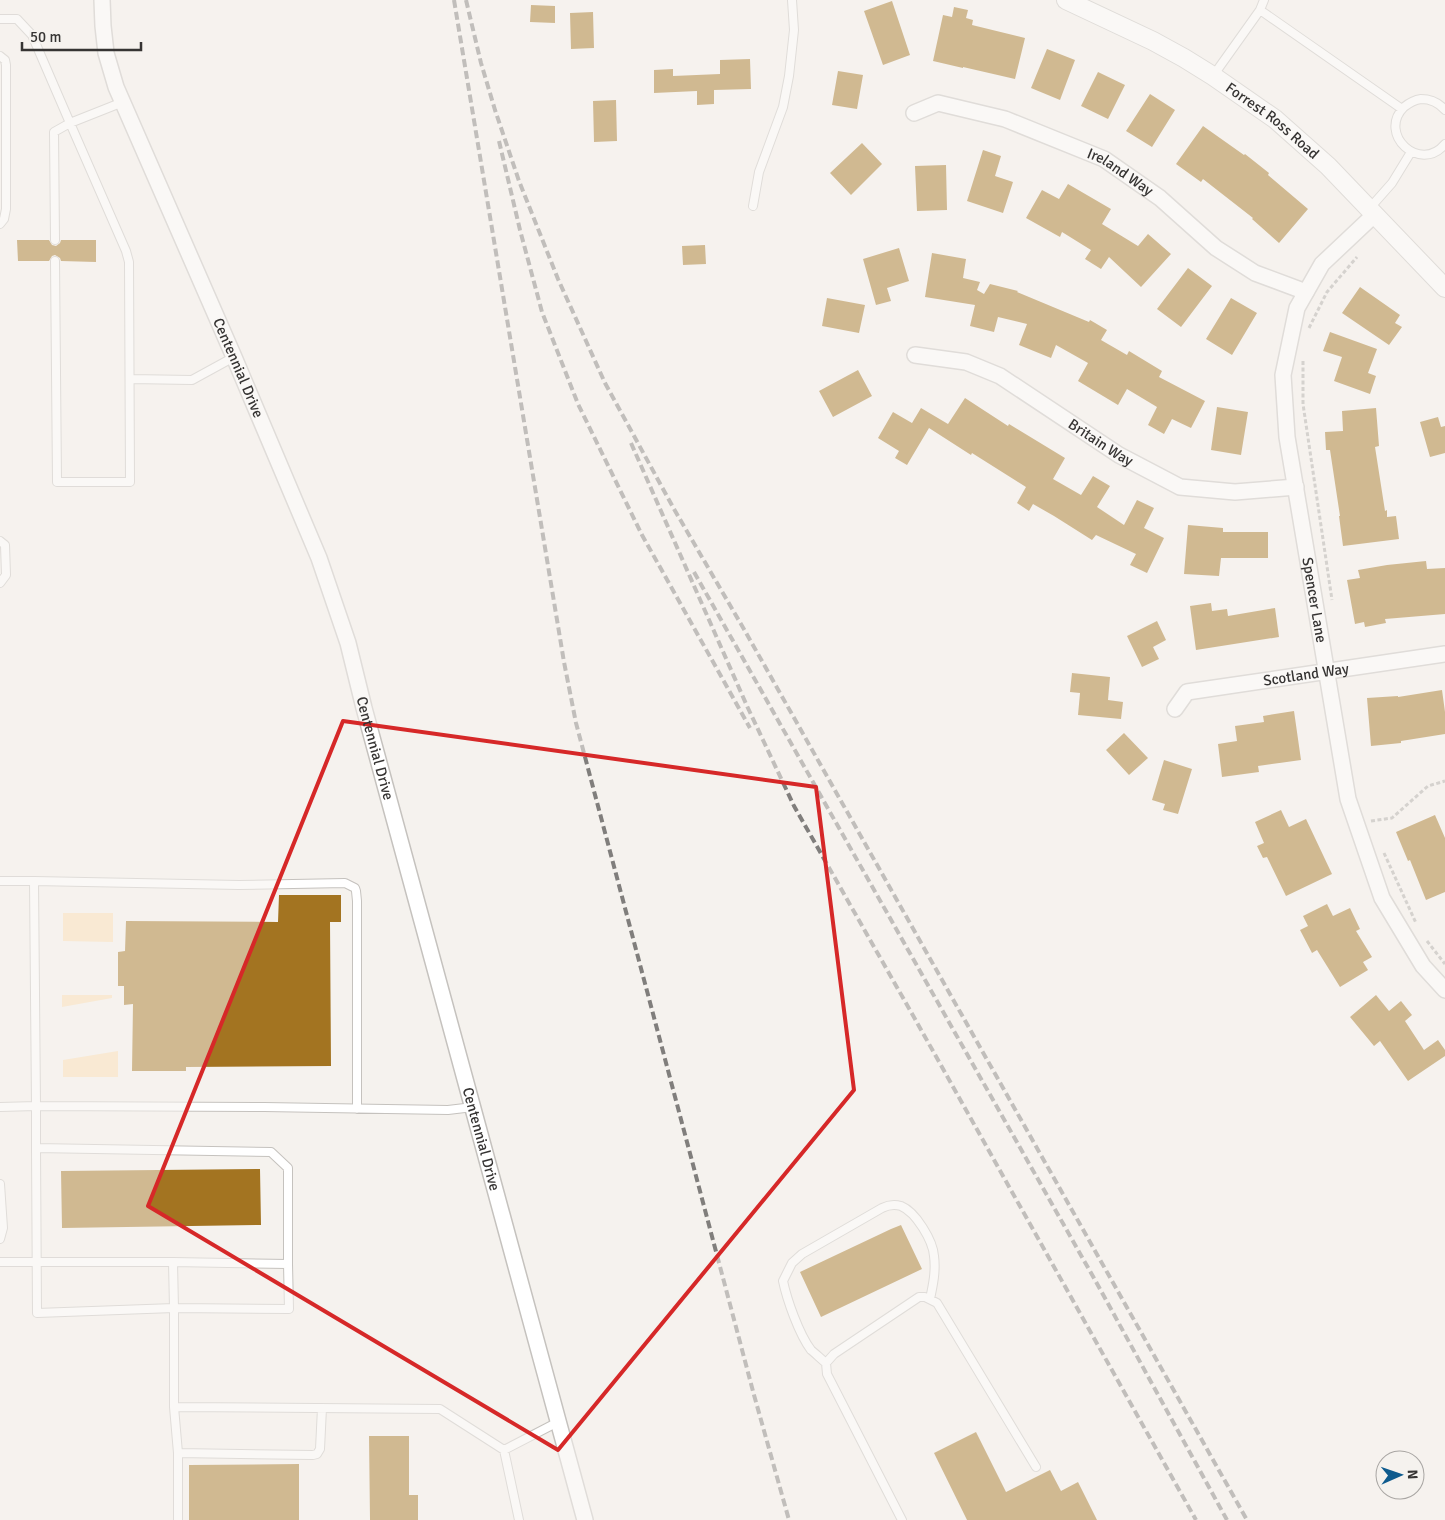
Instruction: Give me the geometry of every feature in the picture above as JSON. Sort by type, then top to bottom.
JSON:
[{"type":"street","name":"Centennial Drive","points":[[102,0],[106,53],[116,87],[319,558],[348,643],[585,1520]]},
{"type":"street","name":"Forrest Ross Road","points":[[1066,0],[1153,41],[1213,76],[1275,119],[1328,166],[1445,288]]},
{"type":"street","name":"Ireland Way","points":[[914,113],[938,102],[1005,119],[1104,159],[1160,198],[1216,248],[1256,273],[1306,292]]},
{"type":"street","name":"Spencer Lane","points":[[1372,212],[1322,264],[1297,308],[1283,375],[1287,437],[1348,799],[1382,898],[1423,966],[1445,990]]},
{"type":"street","name":"Britain Way","points":[[916,355],[966,362],[1000,376],[1119,455],[1180,487],[1234,492],[1296,487]]},
{"type":"street","name":"Scotland Way","points":[[1175,709],[1187,692],[1445,654]]},
{"type":"lane","points":[[753,206],[759,172],[783,107],[789,76],[794,30],[792,0]]},
{"type":"lane","points":[[1213,76],[1260,10],[1264,0]]},
{"type":"lane","points":[[1260,10],[1402,109]]},
{"type":"lane","points":[[0,18],[17,19],[32,35],[126,251],[129,262],[130,482],[57,482],[55,261]]},
{"type":"lane","points":[[0,56],[5,60],[6,65],[6,209],[4,219],[0,224]]},
{"type":"lane","points":[[1445,110],[1435,102],[1426,99],[1417,100],[1408,103],[1402,109],[1397,117],[1395,126],[1401,144],[1411,152],[1425,155],[1434,153],[1445,144]]},
{"type":"lane","points":[[55,240],[54,132],[70,123],[123,102]]},
{"type":"lane","points":[[1372,212],[1411,152]]},
{"type":"lane","points":[[130,379],[192,380],[234,357]]},
{"type":"lane","points":[[0,541],[5,545],[6,575],[0,583]]},
{"type":"lane","points":[[34,880],[37,1313],[174,1308],[289,1309],[288,1168],[271,1152],[36,1148]]},
{"type":"lane","points":[[0,881],[239,884],[345,883],[355,888],[358,947],[357,1108]]},
{"type":"lane","points":[[0,1107],[448,1110],[473,1107]]},
{"type":"lane","points":[[0,1184],[3,1228],[0,1239]]},
{"type":"lane","points":[[902,1520],[827,1374],[826,1363],[812,1350],[806,1341],[792,1310],[783,1281],[792,1263],[802,1254],[882,1208],[889,1205],[899,1206],[907,1209],[918,1221],[928,1238],[934,1254],[935,1270],[930,1299]]},
{"type":"lane","points":[[0,1262],[288,1264]]},
{"type":"lane","points":[[173,1262],[174,1407],[178,1453],[178,1520]]},
{"type":"lane","points":[[826,1363],[834,1354],[919,1297],[924,1296],[937,1303],[1036,1467]]},
{"type":"lane","points":[[174,1407],[440,1409],[504,1450],[519,1520]]},
{"type":"lane","points":[[178,1453],[318,1454],[320,1450],[322,1408]]},
{"type":"lane","points":[[504,1450],[558,1422]]},
{"type":"path","points":[[1308,335],[1327,292],[1357,257]]},
{"type":"path","points":[[1303,359],[1303,404],[1332,602]]},
{"type":"path","points":[[1368,821],[1392,818],[1428,786],[1445,781]]},
{"type":"path","points":[[1381,846],[1418,926]]},
{"type":"path","points":[[1422,933],[1445,964]]},
{"type":"highlighted area","points":[[343,721],[816,787],[854,1090],[558,1450],[148,1206]]},
{"type":"shaded area","points":[[63,913],[113,913],[113,942],[63,941]]},
{"type":"shaded area","points":[[62,995],[112,995],[112,998],[62,1007]]},
{"type":"shaded area","points":[[118,1051],[118,1077],[63,1077],[63,1060]]},
{"type":"building","points":[[892,1],[910,55],[883,65],[864,11]]},
{"type":"building","points":[[531,5],[555,6],[555,23],[530,22]]},
{"type":"building","points":[[954,7],[968,10],[966,18],[973,20],[972,25],[1025,38],[1015,79],[933,61],[943,15],[952,17]]},
{"type":"building","points":[[593,12],[594,48],[571,49],[570,13]]},
{"type":"building","points":[[1047,49],[1075,60],[1060,100],[1031,88]]},
{"type":"building","points":[[750,59],[751,89],[714,90],[714,104],[697,105],[697,91],[654,93],[654,70],[673,69],[673,76],[720,74],[720,60]]},
{"type":"building","points":[[838,71],[863,75],[857,109],[832,105]]},
{"type":"building","points":[[1098,72],[1125,85],[1108,119],[1081,106]]},
{"type":"building","points":[[1150,94],[1175,110],[1152,147],[1126,131]]},
{"type":"building","points":[[616,100],[617,141],[594,142],[593,101]]},
{"type":"building","points":[[1203,126],[1245,154],[1308,209],[1279,243],[1253,218],[1203,179],[1201,182],[1176,164]]},
{"type":"building","points":[[862,143],[882,164],[851,195],[830,173]]},
{"type":"building","points":[[983,150],[1001,156],[995,176],[1013,182],[1003,213],[967,201]]},
{"type":"building","points":[[946,165],[947,210],[917,211],[915,166]]},
{"type":"building","points":[[1068,184],[1111,209],[1102,224],[1138,246],[1148,234],[1171,254],[1141,287],[1109,257],[1101,269],[1085,259],[1091,250],[1062,232],[1060,237],[1026,218],[1042,190],[1059,199]]},
{"type":"building","points":[[17,240],[49,240],[52,245],[56,246],[61,240],[96,240],[96,262],[61,261],[55,255],[49,261],[18,261]]},
{"type":"building","points":[[705,245],[706,264],[683,265],[682,246]]},
{"type":"building","points":[[899,248],[909,281],[887,288],[891,301],[876,305],[863,259]]},
{"type":"building","points":[[932,253],[966,259],[963,278],[980,282],[977,290],[984,294],[990,284],[1018,291],[1089,322],[1090,320],[1107,330],[1101,340],[1127,355],[1129,351],[1162,371],[1159,377],[1205,401],[1191,428],[1172,419],[1164,434],[1148,425],[1157,407],[1127,389],[1118,405],[1078,381],[1088,363],[1056,345],[1051,358],[1019,345],[1027,324],[998,317],[994,332],[970,326],[975,305],[925,297]]},
{"type":"building","points":[[1188,268],[1212,286],[1181,327],[1157,309]]},
{"type":"building","points":[[1360,287],[1400,315],[1395,323],[1402,327],[1389,345],[1342,313]]},
{"type":"building","points":[[827,298],[865,305],[859,333],[822,326]]},
{"type":"building","points":[[1231,298],[1257,313],[1232,355],[1206,339]]},
{"type":"building","points":[[1330,332],[1377,349],[1368,373],[1376,376],[1370,394],[1334,381],[1342,357],[1323,351]]},
{"type":"building","points":[[858,370],[872,396],[833,417],[819,391]]},
{"type":"building","points":[[965,398],[1008,426],[1009,424],[1065,458],[1053,479],[1081,495],[1093,476],[1110,486],[1097,507],[1124,525],[1137,500],[1154,508],[1144,528],[1164,538],[1147,573],[1130,565],[1136,554],[1096,535],[1092,540],[1033,504],[1029,511],[1017,503],[1026,487],[929,428],[907,465],[895,458],[899,451],[878,438],[893,412],[912,423],[921,408],[948,424]]},
{"type":"building","points":[[1217,407],[1248,412],[1241,455],[1211,450]]},
{"type":"building","points":[[1376,408],[1379,446],[1375,447],[1385,511],[1387,510],[1387,517],[1396,516],[1399,539],[1343,546],[1330,450],[1326,450],[1325,432],[1343,431],[1342,411]]},
{"type":"building","points":[[1438,417],[1441,427],[1445,426],[1445,453],[1430,457],[1420,422]]},
{"type":"building","points":[[1188,525],[1223,528],[1223,532],[1268,532],[1268,558],[1221,558],[1219,576],[1184,574]]},
{"type":"building","points":[[1426,561],[1427,569],[1445,568],[1445,614],[1385,619],[1386,623],[1365,627],[1364,622],[1355,624],[1347,580],[1360,578],[1358,570]]},
{"type":"building","points":[[1211,603],[1212,611],[1227,609],[1228,616],[1275,608],[1279,637],[1196,650],[1190,606]]},
{"type":"building","points":[[1157,621],[1166,640],[1153,647],[1159,659],[1142,667],[1127,636]]},
{"type":"building","points":[[1072,673],[1110,677],[1108,700],[1123,702],[1121,719],[1078,715],[1080,693],[1070,692]]},
{"type":"building","points":[[1442,690],[1445,734],[1401,741],[1401,743],[1371,746],[1367,698],[1398,697]]},
{"type":"building","points":[[1294,711],[1301,760],[1258,766],[1259,772],[1222,777],[1218,744],[1237,741],[1235,726],[1264,722],[1263,716]]},
{"type":"building","points":[[1124,733],[1148,758],[1129,775],[1106,750]]},
{"type":"building","points":[[1164,760],[1192,769],[1178,814],[1163,810],[1165,804],[1152,800]]},
{"type":"building","points":[[1281,810],[1289,827],[1306,819],[1332,874],[1286,896],[1267,857],[1263,858],[1257,846],[1264,843],[1255,822]]},
{"type":"building","points":[[1435,815],[1445,838],[1445,892],[1426,900],[1410,860],[1408,861],[1396,832]]},
{"type":"building","points":[[279,895],[341,895],[341,922],[330,922],[331,1066],[186,1067],[186,1071],[132,1071],[133,1004],[124,1005],[124,986],[118,986],[118,952],[125,951],[126,921],[278,922]]},
{"type":"building","points":[[1327,904],[1333,916],[1350,908],[1360,929],[1356,931],[1372,957],[1363,962],[1368,970],[1340,987],[1317,950],[1312,953],[1300,930],[1308,926],[1303,916]]},
{"type":"building","points":[[1376,995],[1389,1011],[1401,1001],[1412,1015],[1405,1021],[1424,1050],[1438,1040],[1445,1050],[1445,1056],[1408,1081],[1380,1041],[1374,1046],[1350,1017]]},
{"type":"building","points":[[260,1169],[261,1225],[62,1228],[61,1171]]},
{"type":"building","points":[[901,1225],[922,1269],[821,1317],[800,1272]]},
{"type":"building","points":[[976,1432],[1006,1492],[1050,1470],[1061,1491],[1078,1482],[1097,1520],[967,1520],[934,1453]]},
{"type":"building","points":[[369,1436],[409,1436],[409,1495],[418,1495],[418,1520],[370,1520]]},
{"type":"building","points":[[299,1464],[299,1520],[189,1520],[189,1465]]},
{"type":"railway","points":[[454,0],[564,662],[576,723],[754,1395],[789,1520]]},
{"type":"railway","points":[[466,0],[481,63],[519,181],[558,279],[605,383],[674,509],[745,631],[1247,1520]]},
{"type":"railway","points":[[499,141],[542,312],[578,404],[642,535],[750,728]]},
{"type":"railway","points":[[631,443],[747,706],[794,806],[1196,1520]]},
{"type":"railway","points":[[694,572],[1095,1280],[1227,1520]]}]
